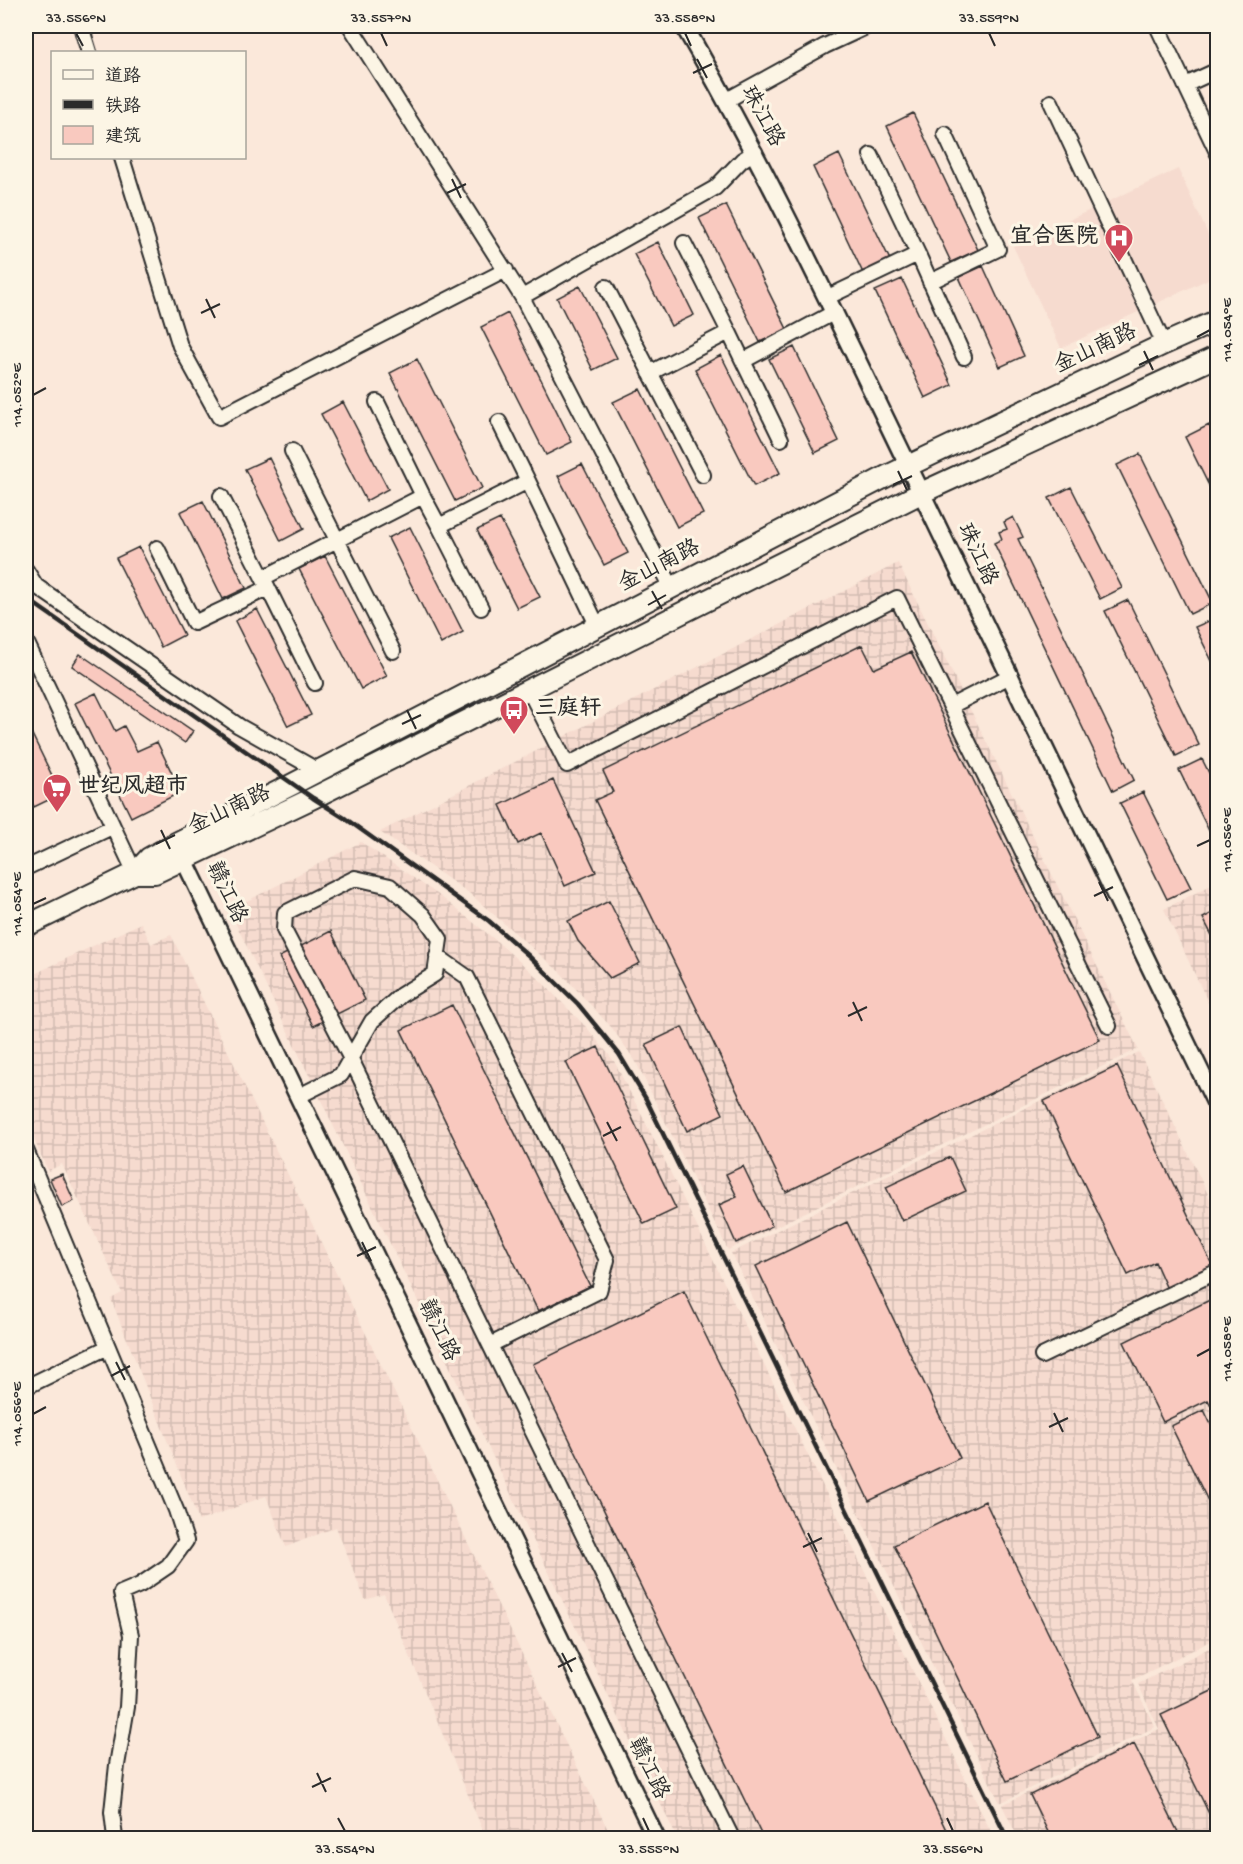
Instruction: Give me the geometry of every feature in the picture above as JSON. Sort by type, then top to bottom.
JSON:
[{"type":"main road","name":"金山南路","points":[[26,926],[135,873],[154,873],[180,851],[319,771],[908,467],[1218,320]]},
{"type":"main road","points":[[1164,344],[1177,375]]},
{"type":"main road","name":"金山南路","points":[[180,851],[313,798],[921,493],[1218,356]]},
{"type":"street","points":[[81,26],[89,51]]},
{"type":"street","points":[[350,26],[522,297],[672,588]]},
{"type":"street","name":"珠江路","points":[[684,26],[755,152],[832,305],[1008,677],[1218,1107]]},
{"type":"street","points":[[727,100],[825,46],[868,26]]},
{"type":"street","points":[[1157,26],[1218,154]]},
{"type":"street","points":[[1185,85],[1218,70]]},
{"type":"street","points":[[1051,102],[1164,344]]},
{"type":"street","points":[[930,282],[998,249],[945,134]]},
{"type":"street","points":[[522,297],[715,188],[742,160],[755,152]]},
{"type":"street","points":[[871,155],[964,357]]},
{"type":"street","points":[[122,159],[180,346],[219,417],[506,270]]},
{"type":"street","points":[[684,243],[781,439]]},
{"type":"street","points":[[743,361],[918,254]]},
{"type":"street","points":[[606,287],[702,475]]},
{"type":"street","points":[[650,373],[729,332]]},
{"type":"street","points":[[377,402],[481,608]]},
{"type":"street","points":[[499,423],[598,627]]},
{"type":"street","points":[[292,451],[393,651]]},
{"type":"street","points":[[439,526],[528,481]]},
{"type":"street","points":[[221,496],[315,682]]},
{"type":"street","points":[[157,548],[194,623],[337,540],[423,496]]},
{"type":"street","points":[[26,570],[36,585],[239,726],[319,771]]},
{"type":"street","points":[[529,690],[567,765],[897,597],[1109,1026]]},
{"type":"street","points":[[26,641],[135,873]]},
{"type":"street","points":[[951,706],[1008,677]]},
{"type":"street","points":[[26,868],[112,827]]},
{"type":"street","name":"赣江路","points":[[180,851],[656,1839]]},
{"type":"street","points":[[299,1096],[341,1075],[351,1059],[372,1021],[401,995],[435,974],[440,939],[423,915],[390,886],[355,878],[285,913],[284,930],[351,1059],[732,1839]]},
{"type":"street","points":[[437,956],[467,978],[607,1260],[599,1291],[490,1345]]},
{"type":"street","points":[[26,1150],[176,1510],[186,1541],[168,1566],[121,1593],[131,1635],[127,1707],[112,1812],[115,1839]]},
{"type":"street","points":[[1042,1356],[1218,1271]]},
{"type":"street","points":[[26,1387],[108,1347]]},
{"type":"shaded area","name":"宜合医院","points":[[1178,169],[1217,254],[1217,275],[1061,348],[1013,246]]},
{"type":"shaded area","points":[[898,563],[1138,1049],[728,1250],[636,1062],[612,1028],[561,973],[469,893],[380,832]]},
{"type":"shaded area","points":[[361,842],[440,896],[493,938],[538,978],[587,1028],[614,1061],[663,1157],[994,1838],[677,1838],[236,924],[238,913],[245,902]]},
{"type":"shaded area","points":[[1217,882],[1217,1021],[1164,909]]},
{"type":"shaded area","points":[[141,923],[151,944],[171,935],[612,1838],[486,1838],[384,1594],[365,1600],[336,1527],[286,1547],[266,1496],[199,1521],[111,1299],[122,1293],[62,1164],[48,1171],[26,1122],[26,978]]},
{"type":"shaded area","points":[[1139,1052],[1218,1215],[1217,1638],[1132,1680],[1155,1727],[1000,1803],[731,1253]]},
{"type":"shaded area","points":[[1217,1644],[1217,1838],[1018,1838],[1002,1805],[1159,1729],[1138,1684]]},
{"type":"building","points":[[913,113],[978,250],[951,262],[887,126]]},
{"type":"building","points":[[839,154],[890,260],[863,273],[813,167]]},
{"type":"building","points":[[726,205],[787,329],[760,342],[699,218]]},
{"type":"building","points":[[658,242],[694,315],[671,326],[634,254]]},
{"type":"building","points":[[983,266],[1024,356],[1000,367],[959,277]]},
{"type":"building","points":[[902,279],[952,385],[925,398],[875,291]]},
{"type":"building","points":[[580,286],[617,358],[593,370],[557,298]]},
{"type":"building","points":[[508,313],[572,442],[546,455],[481,327]]},
{"type":"building","points":[[794,347],[839,441],[815,453],[769,359]]},
{"type":"building","points":[[721,355],[780,473],[754,486],[695,369]]},
{"type":"building","points":[[417,359],[482,488],[455,501],[390,373]]},
{"type":"building","points":[[640,389],[703,514],[677,527],[613,402]]},
{"type":"building","points":[[343,402],[388,489],[366,501],[321,414]]},
{"type":"building","points":[[1209,425],[1218,443],[1218,504],[1185,437]]},
{"type":"building","points":[[1140,454],[1213,603],[1190,614],[1117,465]]},
{"type":"building","points":[[269,458],[304,529],[281,541],[245,469]]},
{"type":"building","points":[[582,464],[628,553],[604,565],[558,476]]},
{"type":"building","points":[[1071,487],[1122,588],[1100,599],[1049,498]]},
{"type":"building","points":[[203,501],[246,588],[223,599],[180,512]]},
{"type":"building","points":[[1013,517],[1023,537],[1018,539],[1134,780],[1113,791],[994,543],[1002,539],[999,532],[1007,529],[1004,522]]},
{"type":"building","points":[[500,519],[540,597],[517,608],[477,530]]},
{"type":"building","points":[[410,527],[463,632],[441,644],[388,538]]},
{"type":"building","points":[[139,547],[184,635],[161,647],[116,558]]},
{"type":"building","points":[[325,556],[387,676],[361,689],[299,569]]},
{"type":"building","points":[[1128,600],[1199,745],[1176,756],[1105,611]]},
{"type":"building","points":[[257,609],[311,715],[288,726],[235,621]]},
{"type":"building","points":[[1218,617],[1218,673],[1195,627]]},
{"type":"building","points":[[862,645],[874,669],[911,652],[1100,1040],[786,1192],[595,800],[613,792],[603,771]]},
{"type":"building","points":[[80,654],[193,731],[185,743],[72,666]]},
{"type":"building","points":[[96,693],[115,731],[124,726],[137,751],[157,742],[181,792],[131,817],[75,703]]},
{"type":"building","points":[[26,722],[61,794],[34,807],[26,789]]},
{"type":"building","points":[[1202,759],[1218,791],[1218,849],[1179,770]]},
{"type":"building","points":[[553,780],[596,872],[565,886],[541,833],[518,844],[500,805]]},
{"type":"building","points":[[1143,792],[1191,888],[1167,899],[1120,803]]},
{"type":"building","points":[[609,901],[640,963],[610,978],[578,941],[568,921]]},
{"type":"building","points":[[1218,910],[1218,947],[1203,918]]},
{"type":"building","points":[[331,931],[365,1000],[313,1026],[279,957]]},
{"type":"building","points":[[452,1005],[590,1286],[538,1311],[401,1030]]},
{"type":"building","points":[[682,1027],[723,1114],[687,1131],[646,1044]]},
{"type":"building","points":[[598,1047],[676,1209],[644,1224],[566,1062]]},
{"type":"building","points":[[1117,1066],[1213,1267],[1167,1289],[1155,1262],[1128,1275],[1044,1101]]},
{"type":"building","points":[[950,1157],[966,1191],[902,1221],[886,1187]]},
{"type":"building","points":[[743,1166],[772,1226],[736,1243],[719,1205],[737,1197],[726,1174]]},
{"type":"building","points":[[62,1174],[74,1201],[62,1207],[50,1179]]},
{"type":"building","points":[[847,1222],[960,1458],[869,1501],[756,1266]]},
{"type":"building","points":[[684,1291],[950,1838],[763,1838],[533,1364]]},
{"type":"building","points":[[1218,1296],[1218,1419],[1208,1400],[1163,1422],[1124,1342]]},
{"type":"building","points":[[1204,1410],[1218,1439],[1218,1521],[1171,1426]]},
{"type":"building","points":[[985,1501],[1098,1737],[1007,1781],[894,1545]]},
{"type":"building","points":[[1218,1688],[1218,1832],[1161,1715]]},
{"type":"building","points":[[1134,1744],[1181,1838],[1051,1838],[1030,1795]]},
{"type":"railway","points":[[26,598],[346,819],[489,921],[578,1004],[619,1054],[646,1099],[1007,1838]]},
{"type":"place","name":"宜合医院","points":[[1119,264]]},
{"type":"place","name":"三庭轩","points":[[514,736]]},
{"type":"place","name":"世纪风超市","points":[[57,814]]}]
